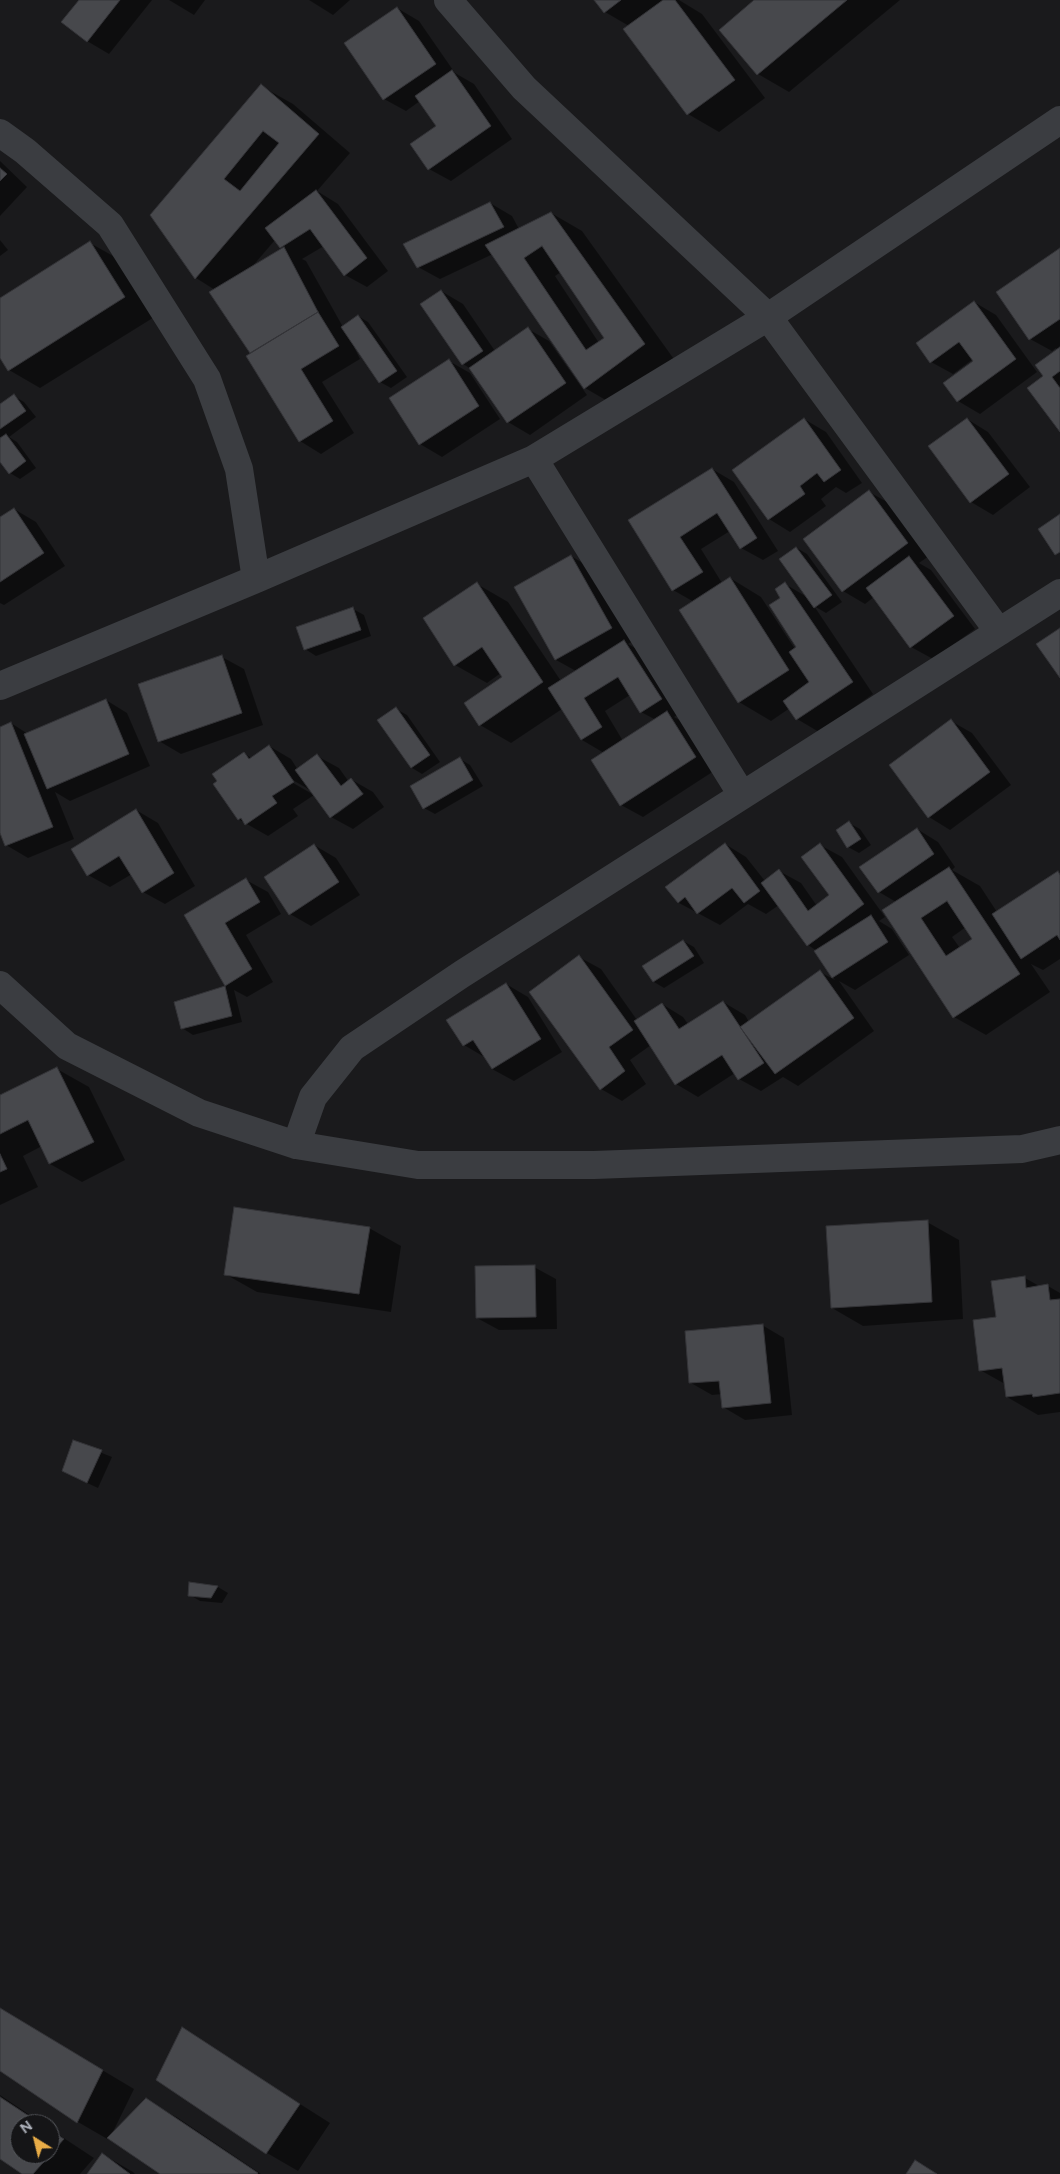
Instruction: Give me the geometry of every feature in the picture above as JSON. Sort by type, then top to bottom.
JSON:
[{"type":"street","points":[[448,0],[524,88],[768,317],[998,632]]},
{"type":"street","points":[[0,686],[256,579],[534,459],[768,317],[1060,120]]},
{"type":"street","points":[[0,133],[25,151],[110,225],[207,379],[239,469],[256,579]]},
{"type":"street","points":[[534,459],[742,795]]},
{"type":"street","points":[[296,1145],[313,1098],[352,1048],[462,974],[1060,592]]},
{"type":"street","points":[[0,985],[67,1046],[199,1113],[296,1145],[418,1165],[594,1165],[1022,1149],[1060,1140]]},
{"type":"building","points":[[79,0],[120,0],[87,42],[61,22]]},
{"type":"building","points":[[594,0],[621,0],[604,13]]},
{"type":"building","points":[[663,0],[675,0],[735,80],[687,115],[623,29]]},
{"type":"building","points":[[754,0],[847,0],[757,75],[719,30]]},
{"type":"building","points":[[397,7],[436,64],[383,100],[344,43]]},
{"type":"building","points":[[452,70],[491,126],[428,170],[410,144],[436,126],[415,96]]},
{"type":"building","points":[[261,84],[319,134],[195,279],[150,215]],"holes":[[[263,131],[279,143],[240,191],[224,179]]]},
{"type":"building","points":[[0,168],[7,174],[0,181]]},
{"type":"building","points":[[316,190],[367,258],[344,276],[310,229],[280,248],[265,228]]},
{"type":"building","points":[[490,202],[504,227],[417,268],[403,244]]},
{"type":"building","points":[[551,212],[645,344],[584,389],[485,245]],"holes":[[[542,246],[604,338],[586,350],[524,258]]]},
{"type":"building","points":[[90,241],[125,297],[8,371],[0,358],[0,298]]},
{"type":"building","points":[[284,247],[318,312],[250,353],[209,292]]},
{"type":"building","points":[[1060,248],[1060,319],[1029,340],[996,292]]},
{"type":"building","points":[[441,290],[483,351],[462,365],[420,304]]},
{"type":"building","points":[[974,301],[1016,359],[957,402],[943,383],[973,361],[959,342],[930,363],[916,343]]},
{"type":"building","points":[[318,312],[339,346],[301,369],[333,421],[299,442],[246,356]]},
{"type":"building","points":[[358,315],[397,371],[379,383],[341,327]]},
{"type":"building","points":[[528,327],[566,383],[507,423],[469,368]]},
{"type":"building","points":[[1060,347],[1060,371],[1052,377],[1060,388],[1060,432],[1027,388],[1043,376],[1035,365]]},
{"type":"building","points":[[449,359],[479,406],[419,445],[389,398]]},
{"type":"building","points":[[14,394],[26,411],[0,429],[0,404]]},
{"type":"building","points":[[804,418],[841,470],[824,482],[817,473],[800,486],[805,494],[768,520],[732,470]]},
{"type":"building","points":[[967,418],[1009,474],[970,503],[928,446]]},
{"type":"building","points":[[6,434],[26,461],[9,474],[0,462],[0,438]]},
{"type":"building","points":[[712,468],[757,538],[740,549],[717,513],[680,537],[703,572],[672,591],[628,520]]},
{"type":"building","points":[[869,490],[908,543],[842,592],[803,539]]},
{"type":"building","points":[[14,508],[44,553],[0,582],[0,517]]},
{"type":"building","points":[[1060,514],[1060,552],[1055,555],[1038,529]]},
{"type":"building","points":[[796,547],[832,595],[814,608],[779,559]]},
{"type":"building","points":[[571,555],[612,628],[555,660],[514,587]]},
{"type":"building","points":[[909,556],[954,616],[910,648],[866,588]]},
{"type":"building","points":[[730,577],[789,670],[738,703],[679,610]]},
{"type":"building","points":[[477,582],[543,682],[479,726],[464,703],[502,677],[482,647],[454,666],[423,618]]},
{"type":"building","points":[[785,582],[853,682],[796,720],[783,701],[809,682],[789,652],[796,647],[769,605],[780,598],[775,589]]},
{"type":"building","points":[[353,607],[361,630],[304,650],[296,627]]},
{"type":"building","points":[[1060,628],[1060,678],[1036,644]]},
{"type":"building","points":[[624,640],[662,699],[640,713],[618,677],[584,698],[602,727],[581,740],[548,688]]},
{"type":"building","points":[[222,655],[242,713],[158,742],[138,684]]},
{"type":"building","points":[[106,699],[129,754],[47,789],[24,734]]},
{"type":"building","points":[[396,707],[430,755],[411,768],[377,720]]},
{"type":"building","points":[[667,711],[696,757],[620,806],[591,760]]},
{"type":"building","points":[[951,719],[990,772],[928,818],[889,765]]},
{"type":"building","points":[[11,722],[53,827],[5,846],[0,833],[0,727]]},
{"type":"building","points":[[269,745],[294,782],[272,796],[277,803],[245,825],[241,818],[238,820],[213,784],[217,781],[212,774],[244,752],[249,759]]},
{"type":"building","points":[[317,754],[341,786],[351,778],[363,794],[330,818],[295,770]]},
{"type":"building","points":[[460,757],[473,780],[423,809],[410,786]]},
{"type":"building","points":[[136,809],[174,873],[142,893],[119,856],[87,876],[71,849]]},
{"type":"building","points":[[849,821],[861,839],[847,848],[836,830]]},
{"type":"building","points":[[917,828],[934,854],[878,893],[859,867]]},
{"type":"building","points":[[725,843],[760,891],[744,903],[732,888],[697,914],[685,897],[678,903],[665,887]]},
{"type":"building","points":[[820,843],[864,904],[807,946],[761,883],[779,869],[808,911],[829,895],[801,857]]},
{"type":"building","points":[[314,844],[339,882],[289,915],[264,877]]},
{"type":"building","points":[[949,867],[1020,974],[953,1018],[882,910]],"holes":[[[947,901],[972,939],[946,956],[921,918]]]},
{"type":"building","points":[[1058,871],[1060,875],[1060,940],[1057,935],[1021,959],[992,914]]},
{"type":"building","points":[[246,878],[260,902],[225,923],[252,969],[225,986],[184,915]]},
{"type":"building","points":[[871,915],[888,942],[832,978],[814,951]]},
{"type":"building","points":[[683,940],[694,956],[653,982],[642,966]]},
{"type":"building","points":[[579,955],[633,1030],[609,1047],[625,1071],[600,1090],[529,992]]},
{"type":"building","points":[[820,970],[854,1018],[775,1074],[740,1027]]},
{"type":"building","points":[[506,983],[541,1039],[492,1069],[473,1040],[463,1046],[446,1020]]},
{"type":"building","points":[[225,986],[232,1016],[181,1029],[174,1002]]},
{"type":"building","points":[[723,1001],[764,1063],[738,1080],[722,1055],[675,1085],[634,1021],[662,1003],[679,1029]]},
{"type":"building","points":[[57,1067],[94,1142],[49,1164],[28,1120],[0,1134],[0,1095]]},
{"type":"building","points":[[0,1154],[7,1169],[0,1172]]},
{"type":"building","points":[[234,1207],[370,1227],[359,1294],[224,1275]]},
{"type":"building","points":[[928,1220],[932,1302],[831,1308],[826,1226]]},
{"type":"building","points":[[535,1265],[536,1317],[476,1318],[475,1266]]},
{"type":"building","points":[[1025,1276],[1026,1288],[1048,1284],[1050,1300],[1060,1299],[1060,1393],[1033,1397],[1032,1394],[1006,1397],[1002,1368],[979,1371],[973,1320],[996,1317],[991,1281]]},
{"type":"building","points":[[763,1324],[771,1403],[722,1408],[719,1381],[689,1383],[685,1331]]},
{"type":"building","points":[[73,1440],[102,1450],[87,1483],[62,1471]]},
{"type":"building","points":[[189,1582],[218,1586],[211,1598],[188,1596]]},
{"type":"building","points":[[0,2008],[103,2070],[77,2123],[0,2071]]},
{"type":"building","points":[[182,2027],[300,2104],[266,2154],[156,2080]]},
{"type":"building","points":[[0,2097],[26,2114],[10,2114],[10,2164],[42,2164],[33,2174],[22,2174],[0,2159]]},
{"type":"building","points":[[146,2098],[258,2173],[160,2174],[107,2138]]},
{"type":"building","points":[[102,2153],[130,2174],[87,2174]]},
{"type":"building","points":[[915,2160],[937,2174],[906,2174]]}]
